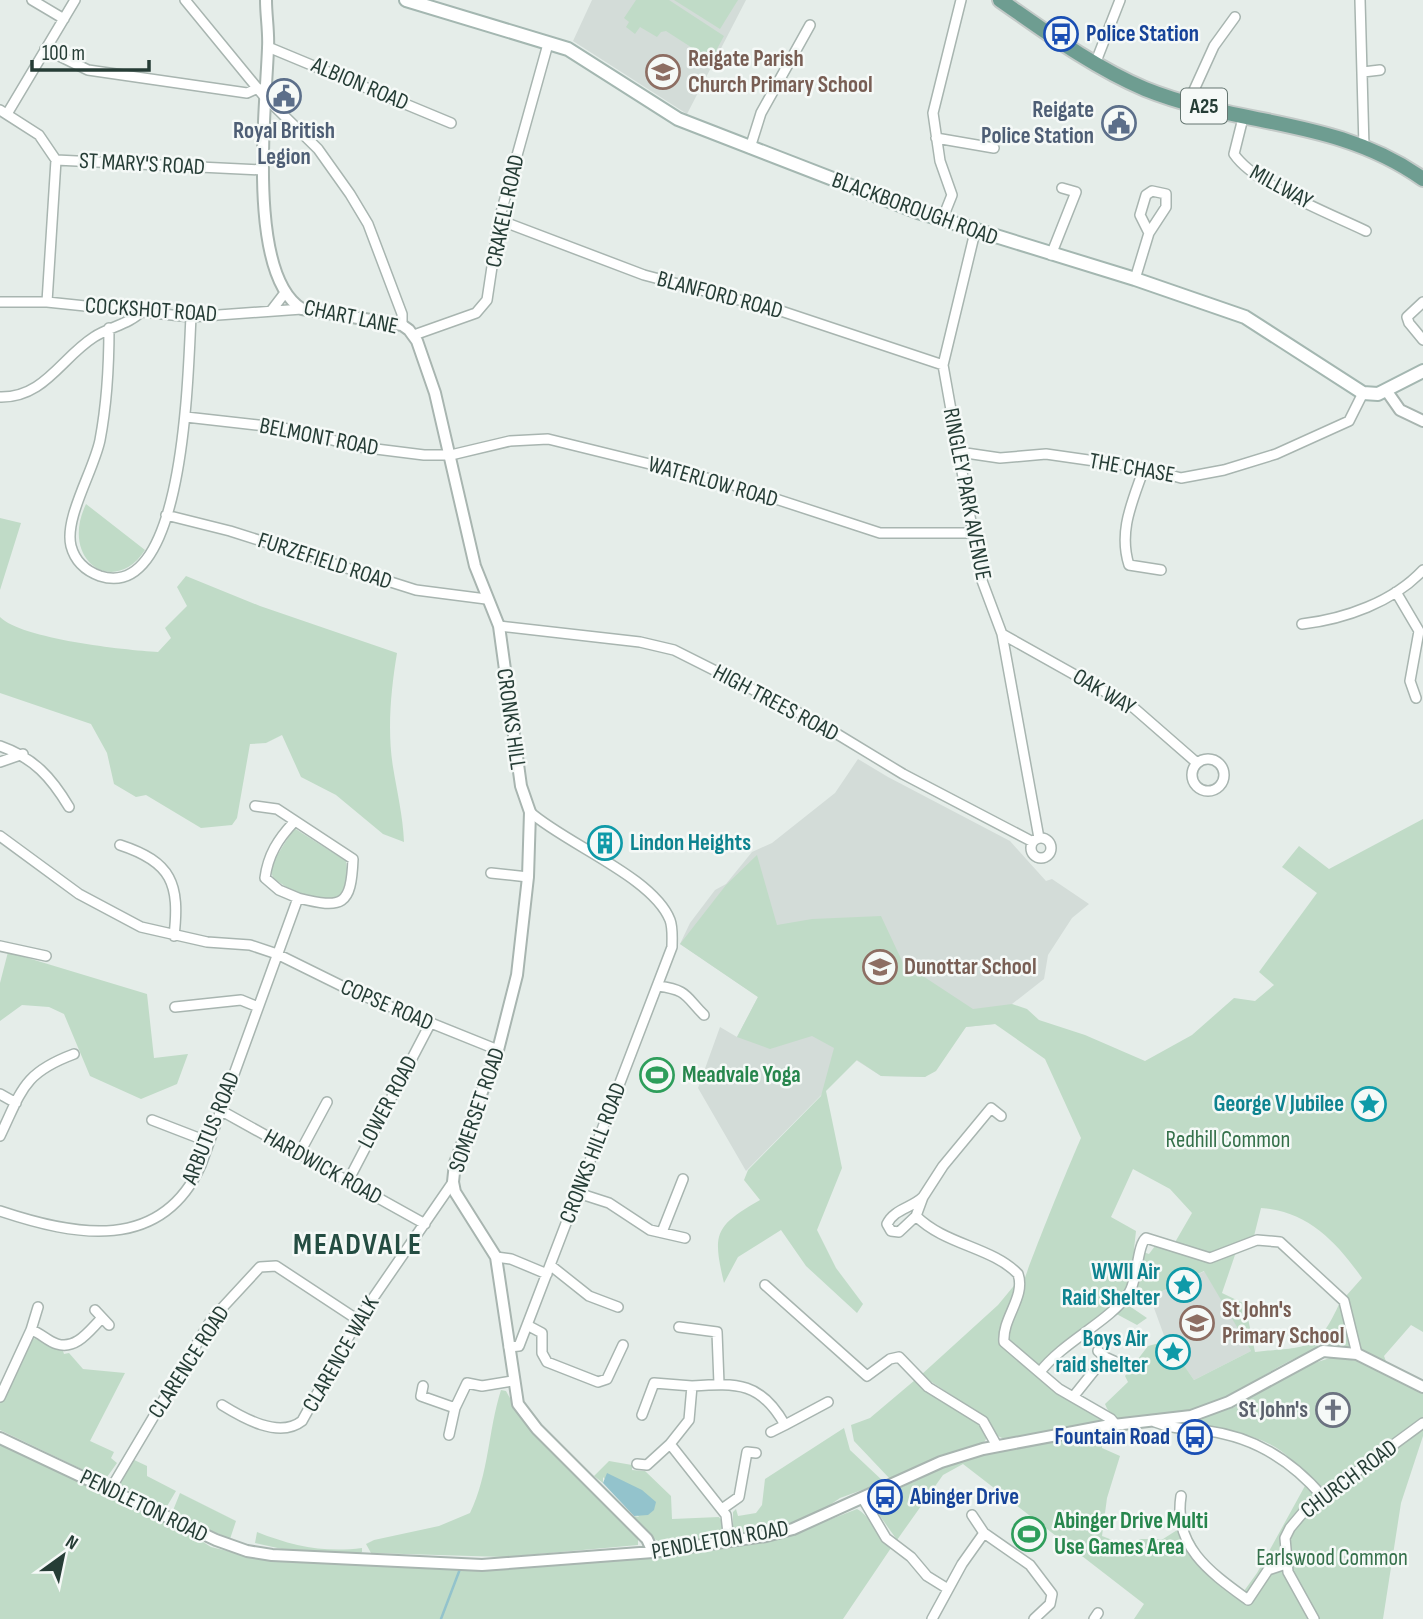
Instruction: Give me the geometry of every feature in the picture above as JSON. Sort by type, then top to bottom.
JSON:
[{"type":"main road","name":"BLACKBOROUGH ROAD","points":[[405,0],[576,54],[670,115],[750,148],[975,232],[1135,279],[1245,317],[1363,393]]},
{"type":"main road","name":"A25","points":[[1000,0],[1095,64],[1146,89],[1243,118],[1296,125],[1364,147],[1423,179]]},
{"type":"main road","points":[[1363,393],[1371,395],[1385,390],[1423,371]]},
{"type":"street","points":[[32,0],[64,19]]},
{"type":"street","points":[[4,112],[75,0]]},
{"type":"street","points":[[185,0],[261,92],[318,149],[350,194],[373,237],[402,314],[402,325]]},
{"type":"street","name":"CHART LANE","points":[[265,0],[268,47],[261,92],[262,170],[269,243],[284,294],[302,309],[402,325],[414,335],[429,373],[451,455],[475,566],[499,626]]},
{"type":"street","points":[[942,220],[952,195],[936,138],[933,113],[961,0]]},
{"type":"street","points":[[1095,64],[1120,0]]},
{"type":"street","points":[[1360,0],[1364,147]]},
{"type":"street","points":[[1189,102],[1214,46],[1234,17]]},
{"type":"street","points":[[750,148],[761,113],[810,25]]},
{"type":"street","name":"CRAKELL ROAD","points":[[414,335],[476,313],[487,300],[499,220],[548,44]]},
{"type":"street","name":"ALBION ROAD","points":[[268,47],[451,123]]},
{"type":"street","points":[[45,49],[88,70],[247,93],[261,92]]},
{"type":"street","points":[[1363,72],[1380,70]]},
{"type":"street","name":"ST MARY'S ROAD","points":[[4,112],[39,135],[56,160],[262,170]]},
{"type":"street","name":"MILLWAY","points":[[1243,118],[1234,154],[1241,165],[1261,178],[1366,231]]},
{"type":"street","points":[[936,138],[994,148]]},
{"type":"street","points":[[47,302],[56,160]]},
{"type":"street","points":[[1051,255],[1076,192],[1062,188]]},
{"type":"street","name":"BLANFORD ROAD","points":[[499,220],[644,275],[781,311],[943,365]]},
{"type":"street","name":"RINGLEY PARK AVENUE","points":[[975,232],[943,365],[981,578],[1002,634],[1036,840]]},
{"type":"street","points":[[1135,279],[1149,233]]},
{"type":"street","points":[[271,311],[284,294]]},
{"type":"street","name":"COCKSHOT ROAD","points":[[0,302],[47,302],[191,317],[302,309]]},
{"type":"street","points":[[1423,302],[1407,317],[1409,324],[1423,340]]},
{"type":"street","points":[[0,397],[24,394],[46,382],[74,352],[109,328],[134,318],[142,311]]},
{"type":"street","points":[[109,328],[102,426],[96,457],[71,528],[71,548],[81,564],[89,571],[109,578],[129,575],[145,564],[166,515],[186,416],[191,317]]},
{"type":"street","points":[[1385,390],[1400,410],[1423,421]]},
{"type":"street","name":"THE CHASE","points":[[959,452],[1000,458],[1046,454],[1144,467],[1181,478],[1224,470],[1276,454],[1349,421],[1363,393]]},
{"type":"street","name":"BELMONT ROAD","points":[[186,416],[284,428],[360,447],[451,455]]},
{"type":"street","name":"WATERLOW ROAD","points":[[451,455],[510,441],[548,439],[727,483],[880,533],[974,533]]},
{"type":"street","points":[[1144,467],[1125,522],[1124,550],[1129,565],[1161,570]]},
{"type":"street","name":"FURZEFIELD ROAD","points":[[166,515],[230,531],[416,590],[486,599]]},
{"type":"street","points":[[1302,624],[1348,614],[1396,592],[1423,570]]},
{"type":"street","points":[[1396,592],[1419,631],[1410,681],[1416,698]]},
{"type":"street","name":"CRONKS HILL","points":[[499,626],[521,786],[530,812]]},
{"type":"street","name":"HIGH TREES ROAD","points":[[499,626],[640,642],[674,650],[819,723],[903,774],[1036,840]]},
{"type":"street","name":"OAK WAY","points":[[1002,634],[1134,708],[1197,763]]},
{"type":"street","points":[[0,746],[23,754],[40,767],[69,807]]},
{"type":"street","points":[[0,762],[23,754]]},
{"type":"street","points":[[255,806],[277,809],[353,859],[352,890],[341,901],[329,906],[298,898],[279,890],[265,878],[267,861],[282,835],[295,822]]},
{"type":"street","name":"SOMERSET ROAD","points":[[530,812],[528,877],[517,975],[498,1050],[455,1163],[453,1182],[456,1192],[496,1257],[512,1381],[518,1404],[527,1418],[647,1539],[653,1552]]},
{"type":"street","name":"CRONKS HILL ROAD","points":[[509,1347],[519,1346],[672,947],[671,922],[661,904],[596,855],[550,830],[530,812]]},
{"type":"street","name":"COPSE ROAD","points":[[0,836],[79,894],[141,927],[207,942],[250,945],[277,954],[341,987],[498,1050]]},
{"type":"street","points":[[120,845],[145,853],[171,876],[178,902],[174,936]]},
{"type":"street","points":[[492,873],[528,877]]},
{"type":"street","name":"ARBUTUS ROAD","points":[[0,1211],[85,1232],[117,1231],[138,1226],[167,1210],[183,1194],[196,1175],[209,1142],[298,898]]},
{"type":"street","points":[[0,946],[46,956]]},
{"type":"street","points":[[658,986],[680,989],[693,999],[704,1015]]},
{"type":"street","points":[[175,1007],[241,1000],[258,1007]]},
{"type":"street","name":"LOWER ROAD","points":[[348,1181],[430,1024]]},
{"type":"street","points":[[0,1136],[35,1072],[74,1054]]},
{"type":"street","points":[[0,1094],[16,1103]]},
{"type":"street","points":[[299,1154],[327,1102]]},
{"type":"street","points":[[923,1197],[916,1216],[899,1232],[891,1231],[887,1224],[894,1215],[914,1206],[923,1197],[989,1105],[1001,1116]]},
{"type":"street","name":"HARDWICK ROAD","points":[[220,1110],[425,1224]]},
{"type":"street","points":[[152,1120],[209,1142]]},
{"type":"street","points":[[662,1232],[683,1179]]},
{"type":"street","name":"CLARENCE WALK","points":[[222,1405],[238,1415],[276,1427],[286,1428],[298,1424],[358,1320],[425,1224],[444,1191],[453,1182]]},
{"type":"street","points":[[578,1193],[610,1203],[637,1223],[685,1238]]},
{"type":"street","points":[[916,1216],[944,1238],[992,1258],[1018,1274],[1019,1291],[1007,1322],[1004,1342],[1073,1397],[1111,1419],[1116,1425]]},
{"type":"street","points":[[1040,1372],[1061,1349],[1128,1295],[1134,1283],[1140,1244],[1146,1238],[1210,1258],[1257,1240],[1280,1242],[1344,1301],[1357,1354]]},
{"type":"street","points":[[496,1257],[549,1269],[589,1296],[618,1307]]},
{"type":"street","name":"CLARENCE ROAD","points":[[110,1490],[211,1320],[260,1267],[276,1266],[358,1320]]},
{"type":"street","points":[[765,1285],[843,1351],[860,1372],[867,1376],[890,1359],[899,1357],[922,1382],[983,1421],[997,1446]]},
{"type":"street","points":[[0,1397],[31,1330],[38,1307]]},
{"type":"street","points":[[31,1330],[54,1343],[66,1345],[79,1341],[105,1322],[95,1310]]},
{"type":"street","points":[[527,1325],[542,1333],[542,1353],[547,1362],[598,1382],[607,1379],[623,1345]]},
{"type":"street","points":[[679,1327],[717,1332],[719,1384]]},
{"type":"street","name":"PENDLETON ROAD","points":[[0,1438],[216,1540],[256,1553],[481,1566],[653,1552],[729,1542],[793,1529],[959,1455],[1116,1425],[1155,1422],[1222,1405],[1323,1352],[1357,1354],[1423,1387]]},
{"type":"street","points":[[1073,1397],[1102,1354],[1116,1362]]},
{"type":"street","points":[[642,1415],[659,1371]]},
{"type":"street","points":[[449,1435],[455,1408],[467,1383],[482,1386],[512,1381]]},
{"type":"street","points":[[654,1383],[692,1386],[719,1384],[747,1388],[763,1395],[774,1406],[785,1425]]},
{"type":"street","points":[[423,1386],[421,1396],[455,1408]]},
{"type":"street","points":[[637,1464],[647,1465],[670,1444],[689,1420],[692,1386]]},
{"type":"street","points":[[771,1432],[828,1402]]},
{"type":"street","points":[[1155,1422],[1228,1435],[1258,1445],[1302,1474],[1323,1497]]},
{"type":"street","name":"CHURCH ROAD","points":[[1286,1563],[1286,1538],[1290,1528],[1323,1497],[1423,1423]]},
{"type":"street","points":[[670,1444],[722,1508],[728,1521],[729,1542]]},
{"type":"street","points":[[722,1508],[739,1497],[747,1452]]},
{"type":"street","points":[[1181,1496],[1180,1520],[1192,1551],[1209,1572],[1248,1600],[1268,1570],[1286,1563],[1314,1619]]},
{"type":"street","points":[[863,1499],[886,1538],[911,1557],[927,1576],[948,1589]]},
{"type":"street","points":[[972,1515],[984,1533],[1030,1565],[1052,1594],[1050,1604],[1037,1618]]},
{"type":"street","points":[[932,1619],[984,1533]]},
{"type":"shaded area","name":"Reigate Parish Church Primary School","points":[[592,0],[746,0],[687,114],[573,41]]},
{"type":"shaded area","name":"Dunottar School","points":[[858,759],[1010,841],[1046,881],[1052,879],[1089,904],[1072,918],[1048,955],[1044,979],[1012,1004],[995,1024],[966,1027],[925,1077],[881,1076],[856,1060],[746,1171],[698,1088],[720,1027],[737,1037],[758,997],[680,944],[690,923],[715,890],[726,884],[752,852],[772,843],[835,793]]},
{"type":"shaded area","name":"St John's Primary School","points":[[1205,1271],[1251,1351],[1194,1380],[1166,1341],[1150,1297]]},
{"type":"green space","points":[[636,0],[669,0],[724,36],[711,60],[666,31],[657,37],[640,27],[635,34],[626,27],[629,22],[624,18]]},
{"type":"green space","points":[[674,0],[738,0],[720,29]]},
{"type":"green space","points":[[86,504],[145,550],[132,564],[119,571],[106,571],[94,566],[85,556],[79,542],[80,524]]},
{"type":"green space","points":[[0,518],[21,523],[0,590]]},
{"type":"green space","points":[[186,576],[260,606],[397,653],[390,739],[404,842],[383,834],[336,795],[301,777],[282,735],[266,743],[250,744],[237,818],[232,825],[201,828],[146,795],[136,797],[114,784],[107,753],[91,724],[0,693],[0,617],[12,625],[51,637],[99,646],[158,652],[171,638],[165,628],[187,606],[177,587]]},
{"type":"green space","name":"Redhill Common","points":[[1423,819],[1423,1332],[1411,1325],[1384,1356],[1387,1364],[1360,1349],[1346,1296],[1362,1278],[1342,1252],[1319,1230],[1293,1215],[1261,1208],[1254,1236],[1210,1254],[1174,1244],[1192,1213],[1170,1189],[1133,1169],[1111,1217],[1136,1231],[1134,1249],[1149,1254],[1155,1246],[1202,1259],[1236,1252],[1222,1293],[1245,1304],[1255,1352],[1308,1344],[1324,1331],[1340,1302],[1353,1348],[1333,1348],[1297,1357],[1231,1396],[1204,1408],[1181,1414],[1123,1421],[1117,1418],[1105,1404],[1128,1382],[1125,1376],[1148,1346],[1167,1341],[1194,1380],[1251,1351],[1204,1271],[1150,1297],[1143,1298],[1130,1292],[1122,1301],[1147,1318],[1137,1325],[1109,1310],[1059,1346],[1040,1366],[1017,1350],[1008,1337],[1016,1303],[1081,1138],[1045,1059],[995,1024],[966,1027],[936,1071],[925,1077],[881,1076],[857,1060],[826,1091],[842,1168],[817,1230],[836,1268],[863,1304],[857,1313],[806,1266],[781,1230],[738,1257],[724,1283],[718,1253],[721,1232],[734,1217],[760,1200],[744,1180],[748,1170],[821,1096],[834,1048],[812,1036],[770,1049],[737,1037],[758,997],[680,944],[726,885],[757,855],[777,925],[812,919],[881,916],[903,963],[973,1009],[1012,1004],[1027,1009],[1039,1020],[1085,1035],[1145,1061],[1192,1035],[1234,998],[1255,1001],[1274,985],[1259,972],[1317,893],[1282,867],[1299,846],[1329,869]]},
{"type":"green space","points":[[294,828],[346,861],[349,886],[336,900],[328,902],[292,891],[273,878],[270,867]]},
{"type":"green space","points":[[8,952],[147,994],[154,1058],[188,1054],[177,1084],[141,1099],[90,1076],[64,1014],[49,1007],[22,1005],[0,1021],[0,983]]},
{"type":"green space","points":[[1017,1282],[1000,1328],[1000,1345],[1104,1419],[1103,1422],[1004,1439],[994,1434],[982,1415],[921,1375],[998,1305]]},
{"type":"green space","points":[[33,1338],[62,1348],[64,1354],[69,1353],[83,1369],[125,1373],[90,1441],[114,1452],[111,1458],[117,1463],[107,1477],[98,1477],[0,1430],[0,1401]]},
{"type":"green space","name":"Earlswood Common","points":[[1333,1357],[1357,1361],[1423,1391],[1423,1436],[1401,1503],[1383,1619],[1134,1619],[1144,1604],[963,1464],[943,1475],[897,1540],[875,1509],[876,1504],[896,1490],[961,1459],[1102,1432],[1102,1448],[1120,1456],[1107,1498],[1102,1536],[1135,1549],[1139,1539],[1163,1539],[1185,1525],[1206,1562],[1244,1591],[1257,1573],[1306,1484],[1297,1467],[1285,1454],[1270,1444],[1235,1432],[1180,1425],[1235,1407],[1302,1367]]},
{"type":"green space","points":[[915,1380],[982,1425],[988,1436],[983,1444],[941,1455],[890,1479],[854,1441],[851,1425],[870,1418]]},
{"type":"green space","points":[[501,1390],[506,1391],[520,1416],[638,1536],[638,1545],[505,1557],[371,1553],[366,1544],[374,1540],[439,1526],[470,1513],[485,1468]]},
{"type":"green space","points":[[844,1428],[850,1450],[884,1482],[840,1498],[814,1516],[762,1532],[742,1535],[737,1533],[733,1527],[733,1512],[736,1509],[738,1516],[756,1513],[762,1505],[765,1479]]},
{"type":"green space","points":[[0,1441],[184,1530],[211,1547],[256,1558],[492,1569],[737,1546],[796,1533],[857,1509],[867,1517],[891,1548],[843,1619],[0,1619]]},
{"type":"green space","points":[[130,1458],[147,1466],[147,1476],[176,1491],[166,1508],[120,1486],[119,1481]]},
{"type":"green space","points":[[609,1461],[632,1465],[632,1470],[645,1471],[671,1496],[672,1519],[719,1517],[723,1523],[721,1532],[708,1539],[689,1543],[662,1542],[652,1538],[634,1516],[639,1517],[603,1477],[603,1483],[594,1476]]},
{"type":"green space","points":[[180,1493],[236,1521],[230,1539],[172,1513]]},
{"type":"green space","name":"Abinger Drive Multi Use Games Area","points":[[1028,1518],[1044,1529],[1030,1550],[1013,1539]]},
{"type":"green space","points":[[257,1532],[309,1547],[335,1550],[362,1548],[362,1552],[357,1555],[291,1551],[255,1543]]},
{"type":"water","points":[[607,1473],[642,1490],[656,1502],[654,1510],[648,1515],[634,1516],[603,1483]]},
{"type":"waterway","points":[[441,1619],[460,1569]]},
{"type":"place","name":"Police Station","points":[[1061,34]]},
{"type":"place","name":"Reigate Parish Church Primary School","points":[[663,72]]},
{"type":"place","name":"Royal British Legion","points":[[284,96]]},
{"type":"place","name":"Reigate Police Station","points":[[1119,123]]},
{"type":"place","name":"Lindon Heights","points":[[605,843]]},
{"type":"place","name":"Dunottar School","points":[[880,967]]},
{"type":"place","name":"Meadvale Yoga","points":[[657,1075]]},
{"type":"place","name":"George V Jubilee","points":[[1369,1104]]},
{"type":"place","name":"WWII Air Raid Shelter","points":[[1184,1285]]},
{"type":"place","name":"St John's Primary School","points":[[1197,1323]]},
{"type":"place","name":"Boys Air raid shelter","points":[[1173,1352]]},
{"type":"place","name":"St John's","points":[[1333,1410]]},
{"type":"place","name":"Fountain Road","points":[[1195,1437]]},
{"type":"place","name":"Abinger Drive","points":[[885,1497]]},
{"type":"place","name":"Abinger Drive Multi Use Games Area","points":[[1029,1534]]},
{"type":"district","name":"MEADVALE","points":[[358,1245]]}]
